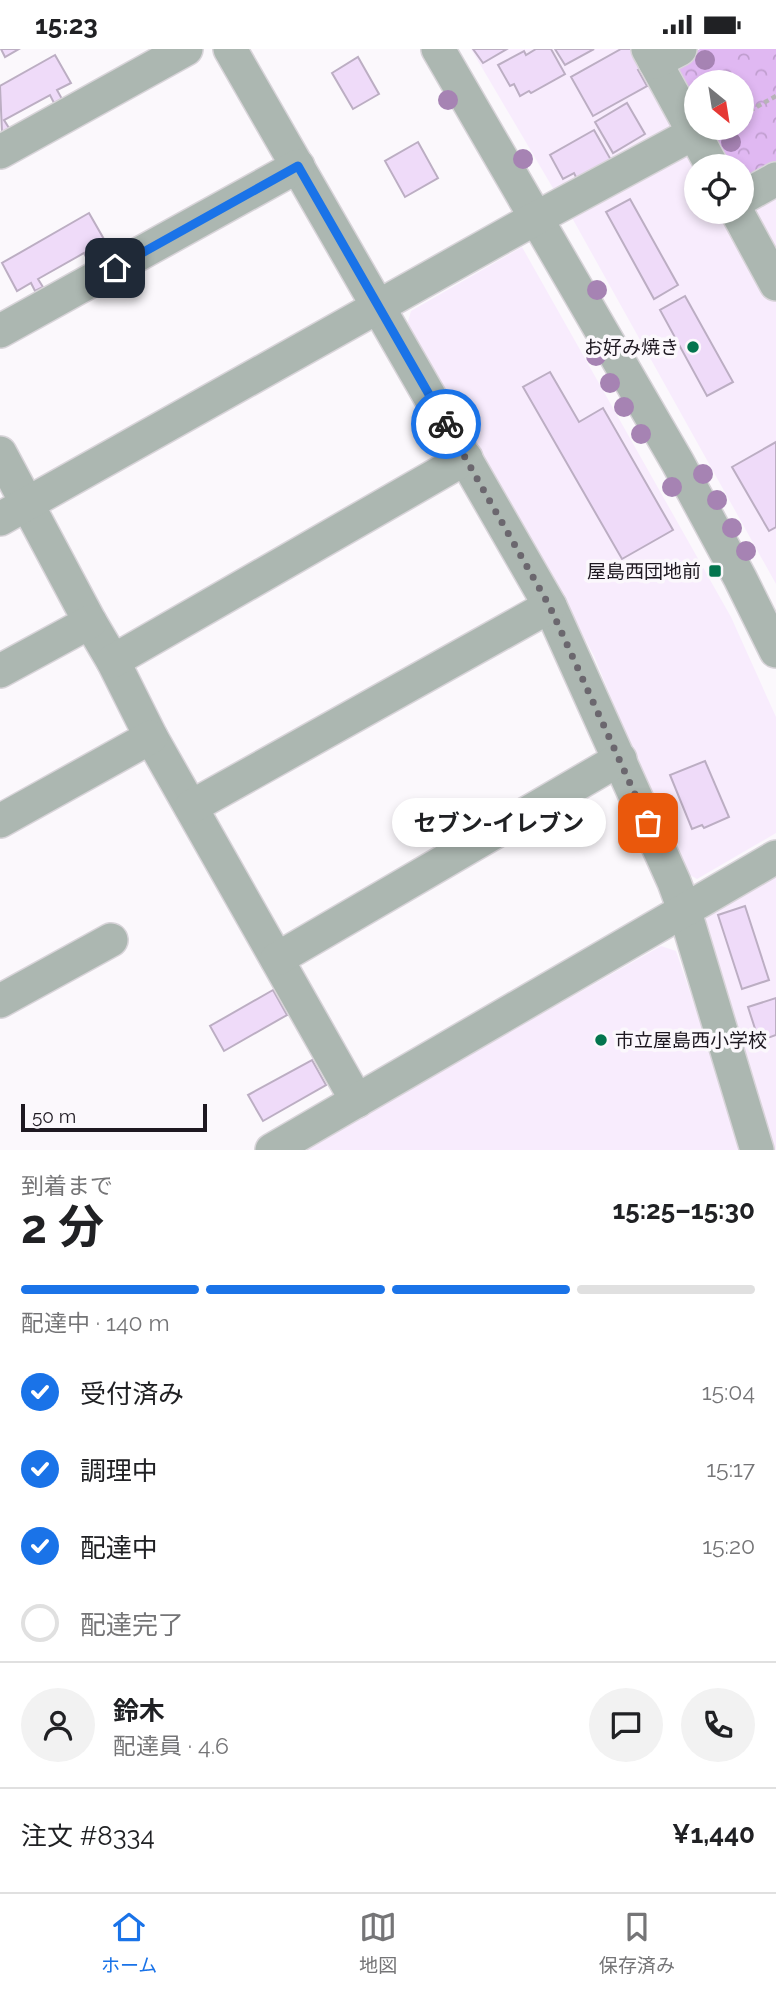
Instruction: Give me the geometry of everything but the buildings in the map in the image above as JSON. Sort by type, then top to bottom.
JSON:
[{"type":"street","points":[[0,152],[186,49]]},
{"type":"street","points":[[230,49],[550,607],[620,759],[685,912],[757,1150]]},
{"type":"street","points":[[438,49],[699,502],[776,651]]},
{"type":"street","points":[[661,53],[684,109]]},
{"type":"street","points":[[14,512],[684,138]]},
{"type":"street","points":[[0,331],[298,166]]},
{"type":"street","points":[[754,191],[776,179]]},
{"type":"street","points":[[744,224],[776,284]]},
{"type":"street","points":[[0,453],[14,512],[90,622],[113,661],[151,737],[357,1101]]},
{"type":"street","points":[[113,661],[466,458]]},
{"type":"street","points":[[191,807],[550,607]]},
{"type":"street","points":[[0,671],[90,622]]},
{"type":"street","points":[[0,821],[151,737]]},
{"type":"street","points":[[277,959],[620,759]]},
{"type":"street","points":[[272,1150],[776,857]]},
{"type":"street","points":[[0,1001],[111,940]]},
{"type":"path","points":[[754,108],[776,96]]},
{"type":"shaded area","points":[[471,49],[639,49],[677,117],[671,131],[557,195]]},
{"type":"shaded area","points":[[684,154],[684,224],[734,224],[776,302],[776,584],[571,216]]},
{"type":"shaded area","points":[[776,191],[776,258],[754,219],[759,201]]},
{"type":"shaded area","points":[[522,247],[731,617],[776,717],[776,833],[697,879],[681,870],[594,656],[407,325],[411,311]]},
{"type":"shaded area","points":[[776,874],[776,1150],[772,1150],[705,928],[707,913]]},
{"type":"shaded area","name":"市立屋島西小学校","points":[[661,946],[676,951],[744,1150],[302,1150]]},
{"type":"green space","points":[[700,49],[776,49],[776,169],[754,178],[754,154],[720,154],[713,140],[754,140],[754,70],[684,70],[684,86],[677,73],[679,60]]},
{"type":"way so far","points":[[446,424],[550,607],[648,823]]},
{"type":"place","name":"お好み焼き","points":[[693,347]]},
{"type":"place","name":"屋島西団地前","points":[[715,571]]},
{"type":"place","name":"セブン-イレブン","points":[[648,823]]},
{"type":"place","name":"市立屋島西小学校","points":[[601,1040]]},
{"type":"route","points":[[115,268],[298,166],[377,308],[446,424]]}]
